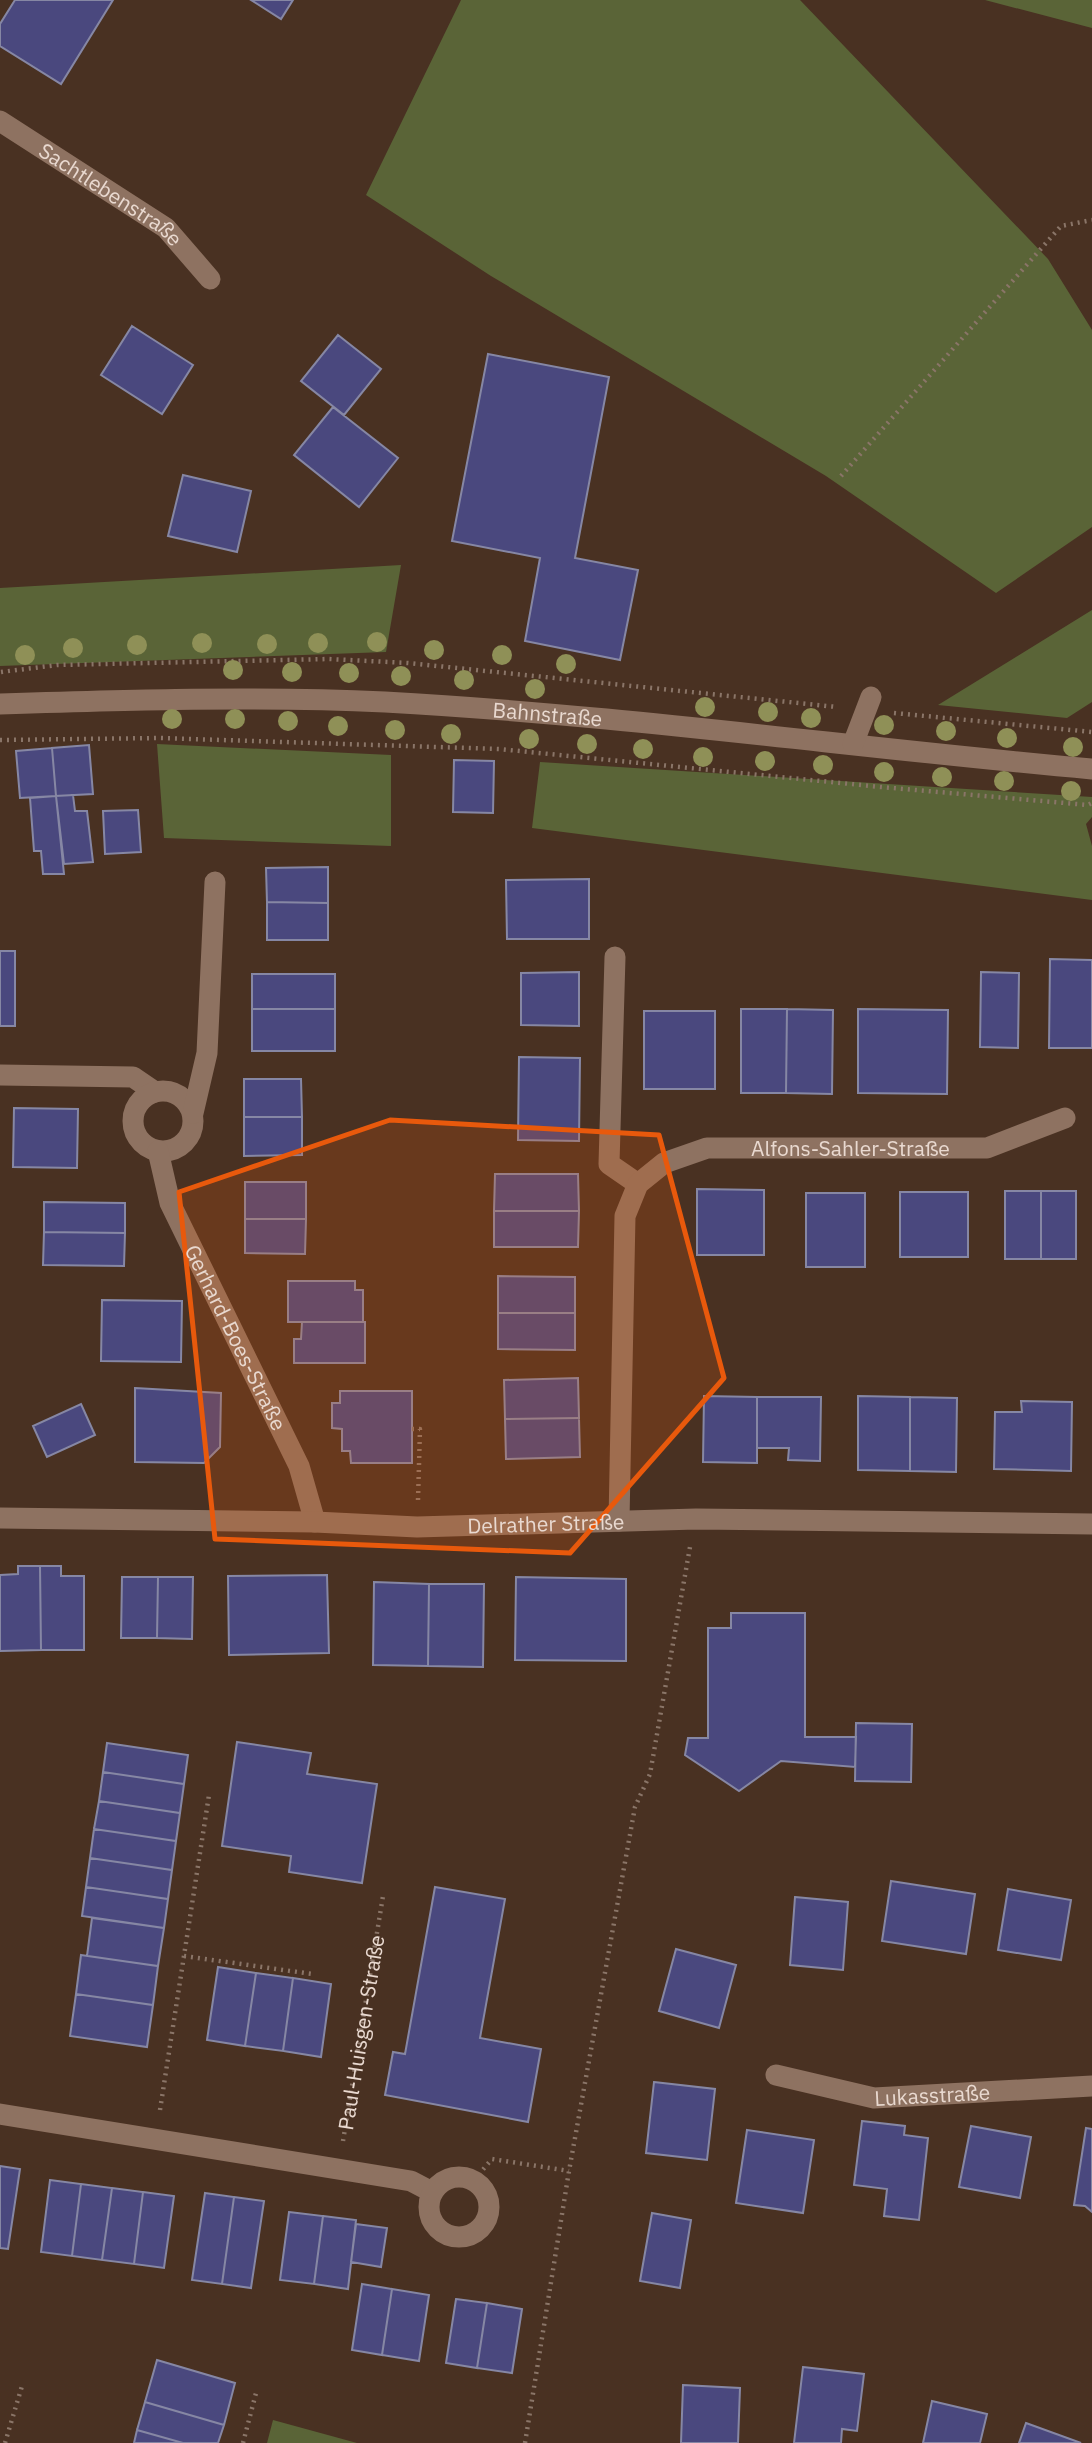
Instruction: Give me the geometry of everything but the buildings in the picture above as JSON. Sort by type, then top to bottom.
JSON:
[{"type":"street","name":"Sachtlebenstraße","points":[[0,121],[166,228],[210,279]]},
{"type":"street","points":[[853,744],[871,697]]},
{"type":"street","name":"Bahnstraße","points":[[0,704],[158,698],[384,702],[639,722],[1092,769]]},
{"type":"street","points":[[192,1114],[207,1053],[215,882]]},
{"type":"street","points":[[615,957],[609,1164],[638,1184],[625,1216],[619,1521]]},
{"type":"street","points":[[0,1075],[133,1077],[155,1092]]},
{"type":"street","points":[[155,1092],[174,1093],[189,1105],[192,1114],[194,1123],[186,1142],[177,1148],[158,1151],[148,1148],[140,1141],[132,1123],[133,1112],[138,1103],[155,1092]]},
{"type":"street","name":"Alfons-Sahler-Straße","points":[[638,1184],[664,1163],[707,1148],[987,1148],[1065,1118]]},
{"type":"street","name":"Gerhard-Boes-Straße","points":[[158,1151],[170,1203],[299,1466],[315,1522]]},
{"type":"street","name":"Delrather Straße","points":[[0,1518],[315,1522],[417,1527],[696,1519],[1092,1524]]},
{"type":"street","name":"Lukasstraße","points":[[776,2075],[874,2098],[1092,2086]]},
{"type":"street","points":[[0,2114],[411,2181],[432,2192]]},
{"type":"street","points":[[455,2176],[474,2180],[487,2195],[488,2216],[476,2232],[467,2236],[446,2235],[432,2221],[428,2211],[432,2192],[446,2179],[455,2176]]},
{"type":"path","points":[[841,476],[1061,226],[1092,220]]},
{"type":"path","points":[[0,740],[160,738],[499,749],[881,788],[1088,805],[1092,803]]},
{"type":"path","points":[[412,1429],[420,1429],[417,1527]]},
{"type":"path","points":[[525,2443],[569,2171],[635,1807],[650,1774],[696,1519]]},
{"type":"path","points":[[156,2139],[209,1795]]},
{"type":"path","name":"Paul-Huisgen-Straße","points":[[339,2169],[383,1896]]},
{"type":"path","points":[[184,1956],[312,1974]]},
{"type":"path","points":[[474,2180],[492,2159],[569,2171]]},
{"type":"path","points":[[5,2443],[22,2386]]},
{"type":"path","points":[[243,2443],[256,2393]]},
{"type":"highlighted area","points":[[390,1120],[659,1135],[724,1378],[570,1553],[215,1539],[179,1192]]},
{"type":"green space","points":[[461,0],[800,0],[1048,259],[1092,330],[1092,527],[996,593],[826,476],[491,276],[366,195]]},
{"type":"green space","points":[[985,0],[1092,0],[1092,28]]},
{"type":"green space","points":[[401,565],[386,652],[0,666],[0,588]]},
{"type":"green space","points":[[1092,610],[1092,702],[1067,718],[938,705]]},
{"type":"green space","points":[[157,744],[391,755],[391,846],[164,838]]},
{"type":"green space","points":[[540,762],[1092,797],[1092,817],[1086,824],[1092,846],[1092,900],[532,828]]},
{"type":"green space","points":[[273,2420],[357,2443],[267,2443]]}]
